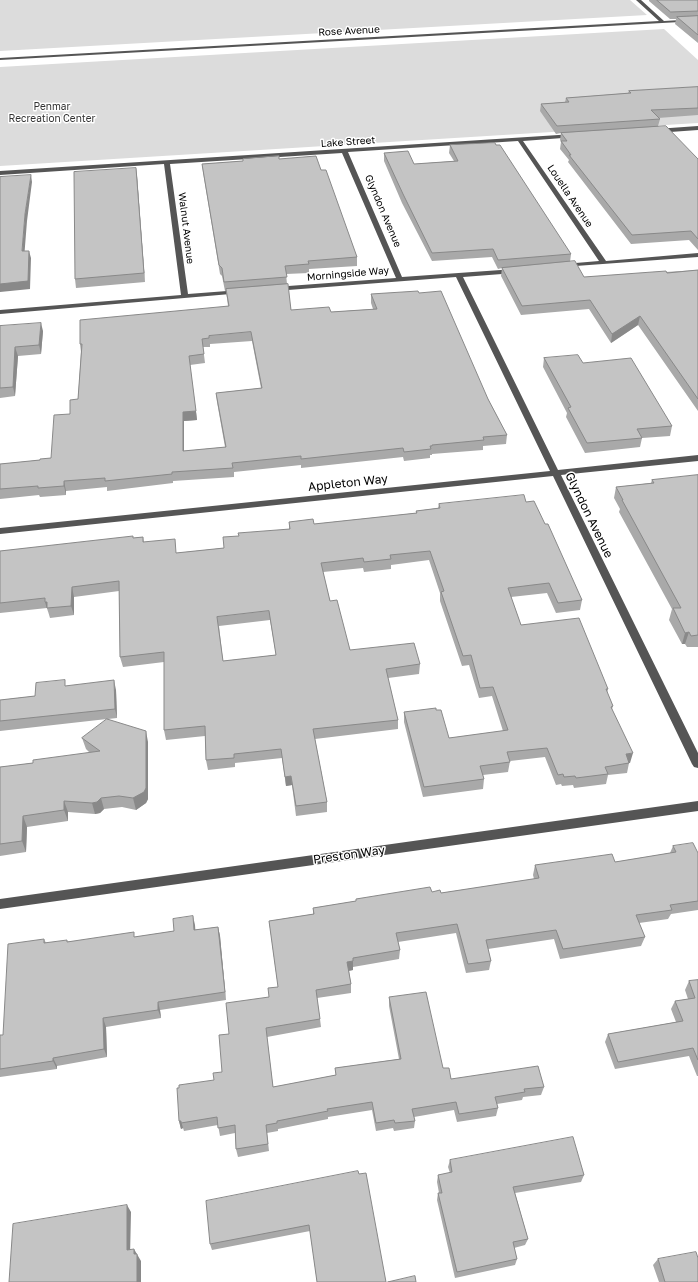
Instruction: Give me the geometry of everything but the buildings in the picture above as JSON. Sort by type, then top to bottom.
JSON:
[{"type":"street","points":[[638,0],[663,22]]},
{"type":"street","name":"Rose Avenue","points":[[0,59],[698,20]]},
{"type":"street","points":[[649,131],[698,128]]},
{"type":"street","points":[[692,129],[698,135]]},
{"type":"street","name":"Lake Street","points":[[0,172],[345,152],[579,136]]},
{"type":"street","name":"Louella Avenue","points":[[520,140],[604,263]]},
{"type":"street","name":"Glyndon Avenue","points":[[345,152],[400,280]]},
{"type":"street","name":"Walnut Avenue","points":[[167,162],[185,297]]},
{"type":"street","points":[[558,267],[698,255]]},
{"type":"street","name":"Morningside Way","points":[[264,290],[459,276],[520,270]]},
{"type":"street","name":"Glyndon Avenue","points":[[459,276],[698,764]]},
{"type":"street","points":[[0,312],[248,292]]},
{"type":"street","name":"Appleton Way","points":[[0,532],[698,458]]},
{"type":"street","name":"Preston Way","points":[[0,904],[698,806]]},
{"type":"green space","points":[[0,0],[630,0],[647,15],[0,51]]},
{"type":"green space","name":"Penmar Recreation Center","points":[[664,29],[698,60],[698,123],[0,166],[0,67]]}]
